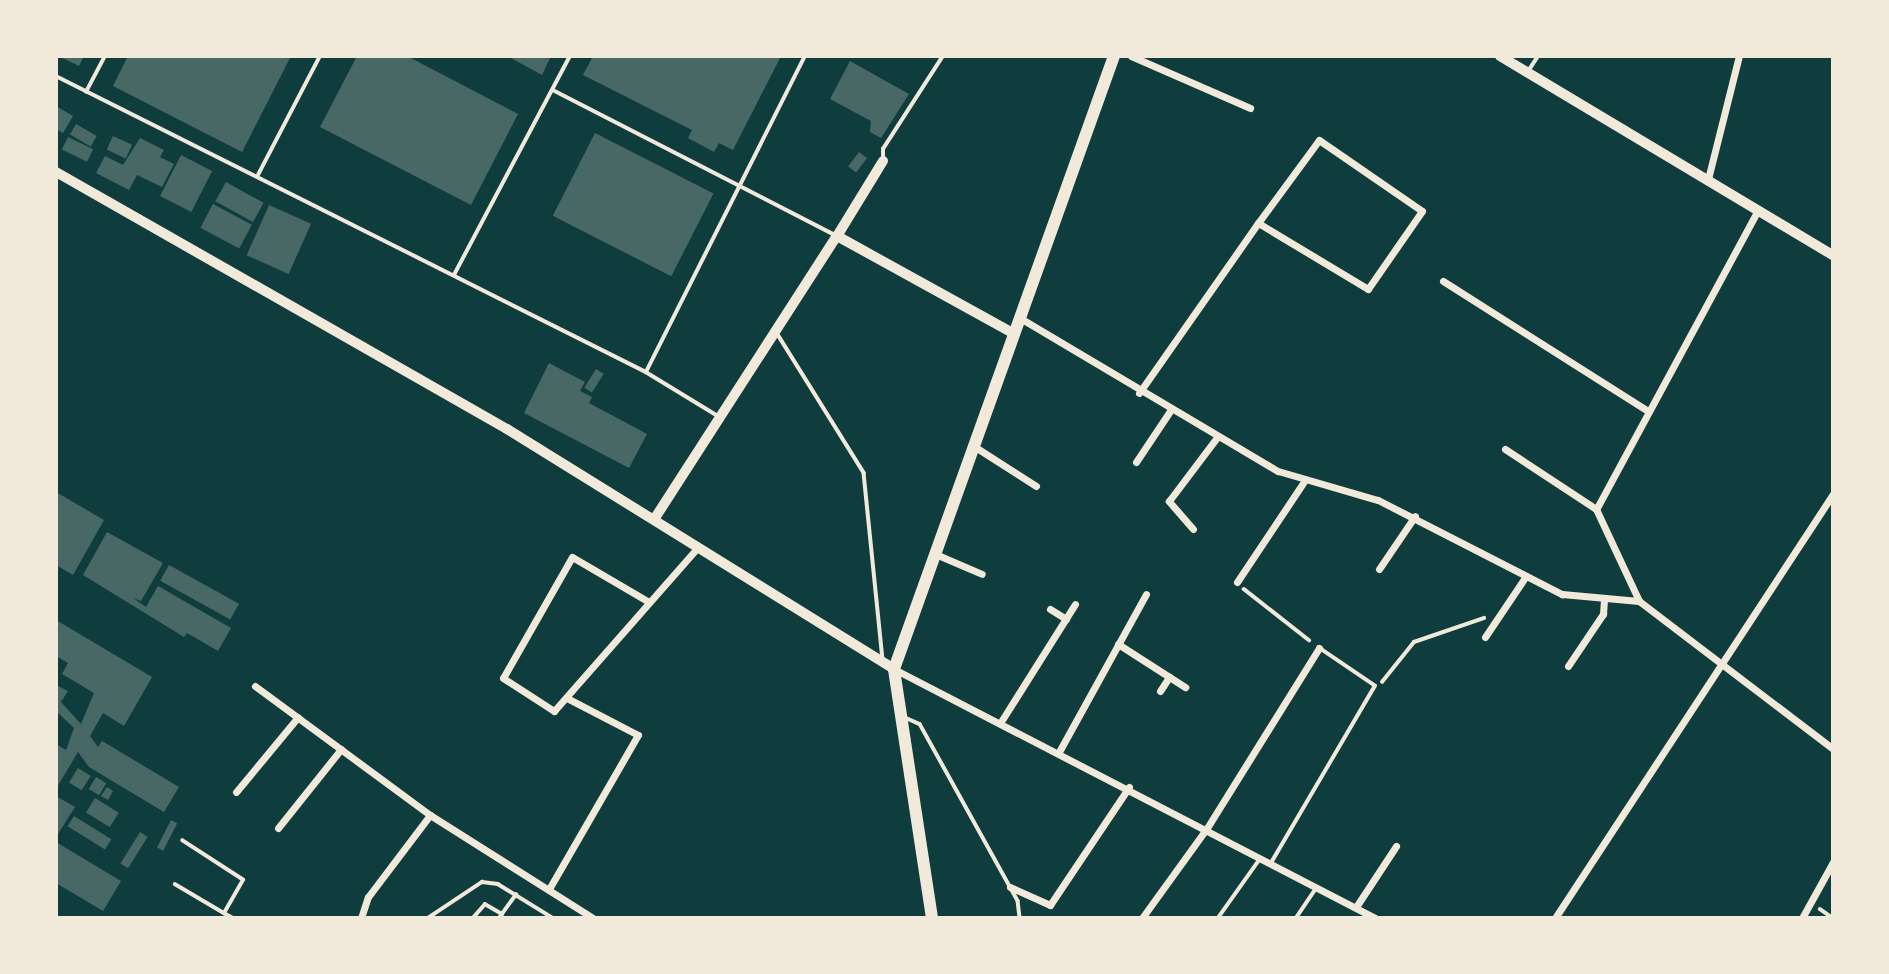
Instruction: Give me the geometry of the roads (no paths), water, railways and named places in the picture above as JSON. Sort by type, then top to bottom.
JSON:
[{"type":"main road","points":[[932,918],[902,716],[889,666],[1114,56]]},
{"type":"main road","points":[[1500,56],[1833,255]]},
{"type":"main road","points":[[56,172],[656,518],[889,666]]},
{"type":"street","points":[[1131,56],[1251,108]]},
{"type":"street","points":[[1708,179],[1739,56]]},
{"type":"street","points":[[1139,393],[1258,223],[1319,140],[1422,211],[1368,289],[1258,223]]},
{"type":"street","points":[[656,518],[883,161]]},
{"type":"street","points":[[1596,509],[1645,409],[1758,210]]},
{"type":"street","points":[[837,236],[1013,333]]},
{"type":"street","points":[[1443,281],[1645,409]]},
{"type":"street","points":[[1019,317],[1170,411],[1305,480],[1415,516],[1562,594],[1639,601]]},
{"type":"street","points":[[1136,462],[1170,411]]},
{"type":"street","points":[[1193,530],[1169,501],[1218,436]]},
{"type":"street","points":[[972,445],[1037,486]]},
{"type":"street","points":[[1505,449],[1596,509],[1639,601],[1725,661],[1833,749]]},
{"type":"street","points":[[1237,582],[1305,480]]},
{"type":"street","points":[[1555,918],[1833,494]]},
{"type":"street","points":[[1380,569],[1415,516]]},
{"type":"street","points":[[649,602],[572,557],[503,678],[554,711],[698,547]]},
{"type":"street","points":[[932,553],[982,574]]},
{"type":"street","points":[[1485,636],[1494,617],[1526,576]]},
{"type":"street","points":[[1060,750],[1146,594]]},
{"type":"street","points":[[1568,666],[1602,614],[1604,599]]},
{"type":"street","points":[[1002,720],[1075,604]]},
{"type":"street","points":[[1050,609],[1066,619]]},
{"type":"street","points":[[1118,644],[1185,687]]},
{"type":"street","points":[[1142,918],[1207,828],[1319,648]]},
{"type":"street","points":[[889,666],[1060,750],[1374,918]]},
{"type":"street","points":[[1160,691],[1169,677]]},
{"type":"street","points":[[255,686],[430,815],[593,918]]},
{"type":"street","points":[[549,890],[638,735],[567,698]]},
{"type":"street","points":[[236,792],[298,717]]},
{"type":"street","points":[[278,828],[341,749]]},
{"type":"street","points":[[1010,887],[1050,905],[1129,787]]},
{"type":"street","points":[[361,918],[368,898],[430,815]]},
{"type":"street","points":[[1356,907],[1396,846]]},
{"type":"street","points":[[1802,918],[1833,862]]},
{"type":"lane","points":[[86,92],[105,56]]},
{"type":"lane","points":[[258,175],[320,56]]},
{"type":"lane","points":[[454,275],[570,56]]},
{"type":"lane","points":[[646,372],[805,56]]},
{"type":"lane","points":[[883,161],[883,149],[943,56]]},
{"type":"lane","points":[[1528,72],[1538,56]]},
{"type":"lane","points":[[56,76],[646,372],[720,417]]},
{"type":"lane","points":[[553,90],[741,183],[837,236]]},
{"type":"lane","points":[[775,331],[864,473],[889,666]]},
{"type":"lane","points":[[1271,863],[1375,687],[1319,648]]},
{"type":"lane","points":[[902,716],[920,724],[1010,887],[1020,918]]},
{"type":"lane","points":[[183,841],[243,880],[224,913]]},
{"type":"lane","points":[[1218,918],[1261,857]]},
{"type":"lane","points":[[431,917],[482,882],[516,895],[551,917]]},
{"type":"lane","points":[[176,884],[233,918]]},
{"type":"lane","points":[[1296,918],[1317,887]]},
{"type":"lane","points":[[473,918],[485,905],[501,916],[516,895]]}]
